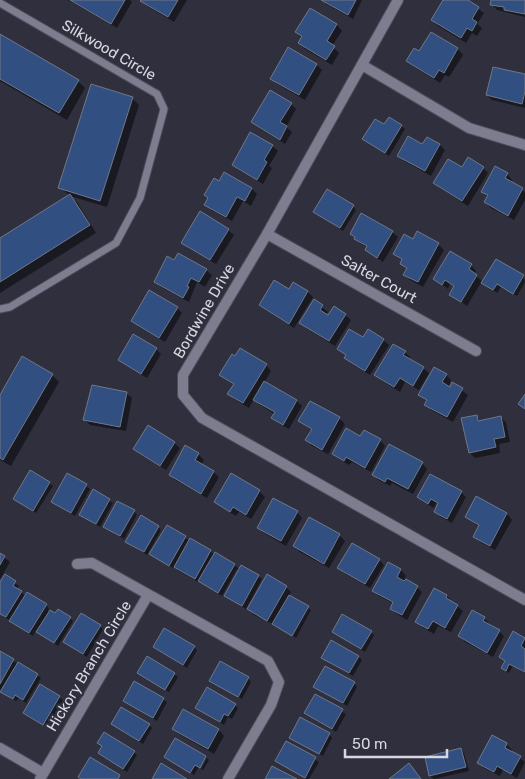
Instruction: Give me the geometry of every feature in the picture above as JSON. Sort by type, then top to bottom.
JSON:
[{"type":"street","name":"Bordwine Drive","points":[[398,0],[267,234],[183,375],[183,395],[202,418],[525,600]]},
{"type":"street","points":[[362,65],[470,128],[525,145]]},
{"type":"street","name":"Salter Court","points":[[267,234],[476,351]]},
{"type":"street","points":[[77,564],[92,563],[148,595]]},
{"type":"street","name":"Hickory Branch Circle","points":[[42,776],[148,595],[268,661],[279,682],[271,705],[228,779]]},
{"type":"street","points":[[0,748],[42,776]]},
{"type":"lane","name":"Silkwood Circle","points":[[0,3],[157,94],[164,109],[140,198],[116,244],[10,307],[0,309]]},
{"type":"building","points":[[70,0],[125,0],[111,24]]},
{"type":"building","points":[[141,0],[178,0],[168,17]]},
{"type":"building","points":[[321,0],[356,0],[348,15]]},
{"type":"building","points":[[443,0],[468,0],[479,7],[472,19],[477,22],[472,31],[467,28],[461,38],[431,20]]},
{"type":"building","points":[[491,0],[525,0],[525,14],[504,10],[504,7],[490,5]]},
{"type":"building","points":[[310,8],[337,24],[327,41],[335,46],[326,60],[298,43],[302,36],[295,32]]},
{"type":"building","points":[[431,32],[458,48],[444,73],[439,70],[434,78],[406,61],[414,48],[419,51]]},
{"type":"building","points":[[0,34],[79,80],[59,113],[0,79]]},
{"type":"building","points":[[288,47],[317,64],[299,95],[270,79]]},
{"type":"building","points":[[493,67],[525,74],[525,91],[522,104],[486,95]]},
{"type":"building","points":[[91,84],[133,97],[100,201],[58,188]]},
{"type":"building","points":[[270,90],[292,103],[280,122],[287,126],[280,140],[251,122]]},
{"type":"building","points":[[389,117],[402,125],[385,153],[362,139],[375,119],[384,124]]},
{"type":"building","points":[[250,132],[273,145],[264,160],[267,162],[257,180],[232,165]]},
{"type":"building","points":[[408,136],[422,144],[427,137],[440,144],[425,171],[397,156]]},
{"type":"building","points":[[468,157],[484,167],[462,201],[433,183],[448,159],[462,167]]},
{"type":"building","points":[[495,166],[508,173],[505,178],[523,188],[508,216],[484,202],[488,195],[481,192]]},
{"type":"building","points":[[224,172],[252,188],[245,201],[237,197],[226,217],[204,205],[208,198],[204,195],[214,178],[219,181]]},
{"type":"building","points":[[327,189],[354,205],[340,228],[313,212]]},
{"type":"building","points":[[70,194],[90,225],[0,282],[0,238]]},
{"type":"building","points":[[200,211],[229,229],[210,260],[181,243]]},
{"type":"building","points":[[361,213],[393,231],[377,258],[365,250],[367,246],[354,239],[355,237],[350,234]]},
{"type":"building","points":[[417,231],[439,243],[418,282],[403,275],[407,268],[400,264],[402,259],[393,254],[404,234],[413,239]]},
{"type":"building","points":[[450,251],[472,264],[469,269],[477,275],[461,302],[449,295],[454,286],[445,280],[442,285],[433,279]]},
{"type":"building","points":[[178,253],[207,269],[199,282],[191,278],[183,298],[154,282],[167,256],[174,260]]},
{"type":"building","points":[[496,259],[524,275],[513,294],[497,284],[493,290],[481,283]]},
{"type":"building","points":[[274,280],[289,289],[293,282],[308,291],[289,324],[259,305]]},
{"type":"building","points":[[149,290],[178,307],[159,338],[131,321]]},
{"type":"building","points":[[314,299],[323,305],[320,310],[328,315],[334,306],[346,314],[329,341],[299,323]]},
{"type":"building","points":[[349,329],[363,337],[368,329],[384,339],[365,371],[344,358],[346,355],[337,349]]},
{"type":"building","points":[[133,334],[157,348],[141,374],[118,360]]},
{"type":"building","points":[[393,344],[406,351],[403,355],[424,367],[413,386],[400,378],[394,387],[374,375]]},
{"type":"building","points":[[240,348],[267,364],[243,403],[227,394],[234,384],[219,375],[232,354],[235,356]]},
{"type":"building","points":[[22,356],[53,374],[3,460],[0,458],[0,395]]},
{"type":"building","points":[[434,367],[447,374],[442,382],[450,387],[452,382],[463,388],[447,417],[424,405],[427,400],[418,395]]},
{"type":"building","points":[[264,381],[297,400],[283,425],[271,418],[275,412],[253,400]]},
{"type":"building","points":[[92,385],[127,392],[120,427],[83,420]]},
{"type":"building","points":[[525,394],[525,409],[518,404]]},
{"type":"building","points":[[310,401],[340,417],[322,450],[305,440],[312,429],[298,421]]},
{"type":"building","points":[[477,415],[478,421],[501,416],[505,437],[494,439],[496,447],[469,453],[461,418]]},
{"type":"building","points":[[148,425],[175,442],[160,466],[133,449]]},
{"type":"building","points":[[346,428],[360,436],[364,430],[381,439],[365,468],[346,457],[344,461],[332,454]]},
{"type":"building","points":[[389,444],[423,462],[408,489],[387,478],[385,482],[372,475]]},
{"type":"building","points":[[185,445],[199,453],[195,460],[214,471],[201,494],[169,475]]},
{"type":"building","points":[[30,470],[50,482],[33,511],[13,499]]},
{"type":"building","points":[[67,473],[87,484],[71,513],[51,502]]},
{"type":"building","points":[[231,473],[260,490],[246,515],[233,507],[230,512],[214,502]]},
{"type":"building","points":[[430,474],[462,491],[447,519],[434,512],[438,503],[431,499],[428,504],[417,497]]},
{"type":"building","points":[[93,489],[110,499],[96,524],[79,515]]},
{"type":"building","points":[[476,496],[507,513],[490,546],[473,537],[479,525],[465,517]]},
{"type":"building","points":[[273,498],[298,511],[281,541],[257,528]]},
{"type":"building","points":[[117,501],[135,510],[120,536],[103,527]]},
{"type":"building","points":[[141,515],[159,526],[144,552],[125,542]]},
{"type":"building","points":[[309,517],[340,534],[324,564],[293,546]]},
{"type":"building","points":[[167,525],[186,536],[169,566],[149,554]]},
{"type":"building","points":[[190,538],[211,550],[195,579],[174,567]]},
{"type":"building","points":[[352,543],[380,559],[365,584],[337,568]]},
{"type":"building","points":[[215,552],[235,564],[218,593],[198,581]]},
{"type":"building","points":[[0,553],[5,556],[0,565]]},
{"type":"building","points":[[388,562],[401,569],[397,577],[404,581],[406,579],[418,586],[402,615],[390,609],[393,602],[372,591]]},
{"type":"building","points":[[241,565],[259,575],[242,606],[224,596]]},
{"type":"building","points":[[5,574],[16,581],[13,586],[22,591],[6,617],[0,614],[0,582]]},
{"type":"building","points":[[267,574],[287,586],[267,621],[247,609]]},
{"type":"building","points":[[434,588],[447,595],[446,598],[458,605],[445,628],[433,621],[428,629],[415,622]]},
{"type":"building","points":[[27,592],[47,604],[29,633],[9,621]]},
{"type":"building","points":[[289,595],[309,606],[292,636],[272,624]]},
{"type":"building","points":[[58,609],[71,617],[54,643],[36,632],[50,610],[55,613]]},
{"type":"building","points":[[472,610],[485,617],[483,621],[500,630],[487,653],[458,636]]},
{"type":"building","points":[[81,613],[101,625],[83,654],[63,642]]},
{"type":"building","points":[[342,614],[372,631],[361,649],[332,632]]},
{"type":"building","points":[[164,628],[195,646],[183,665],[153,647]]},
{"type":"building","points":[[513,631],[525,638],[521,646],[525,649],[525,672],[509,664],[506,671],[501,668],[505,661],[499,657]]},
{"type":"building","points":[[331,640],[359,656],[349,673],[321,658]]},
{"type":"building","points":[[0,651],[14,659],[0,684]]},
{"type":"building","points":[[147,656],[175,673],[165,690],[137,673]]},
{"type":"building","points":[[220,661],[249,677],[238,697],[209,681]]},
{"type":"building","points":[[18,662],[38,674],[23,700],[15,695],[13,699],[0,692]]},
{"type":"building","points":[[325,666],[355,682],[343,703],[313,687]]},
{"type":"building","points":[[134,681],[164,698],[153,718],[123,701]]},
{"type":"building","points":[[40,684],[60,696],[43,725],[23,713]]},
{"type":"building","points":[[207,687],[236,704],[228,716],[224,714],[220,722],[195,708]]},
{"type":"building","points":[[315,694],[343,709],[332,729],[304,713]]},
{"type":"building","points":[[121,707],[150,724],[139,741],[111,724]]},
{"type":"building","points":[[183,709],[219,729],[208,749],[172,729]]},
{"type":"building","points":[[300,717],[330,733],[319,754],[289,738]]},
{"type":"building","points":[[104,732],[135,751],[123,769],[98,753],[102,746],[97,743]]},
{"type":"building","points":[[492,735],[507,743],[505,748],[521,756],[511,774],[497,766],[494,772],[477,763]]},
{"type":"building","points":[[175,738],[206,756],[200,768],[195,765],[190,773],[164,757]]},
{"type":"building","points":[[286,741],[316,757],[305,778],[275,761]]},
{"type":"building","points":[[461,748],[466,767],[429,776],[425,757]]},
{"type":"building","points":[[90,757],[120,775],[118,779],[81,779],[78,777]]},
{"type":"building","points":[[161,763],[187,779],[152,779]]},
{"type":"building","points":[[409,763],[421,779],[389,779]]},
{"type":"building","points":[[272,766],[297,779],[265,779]]}]
